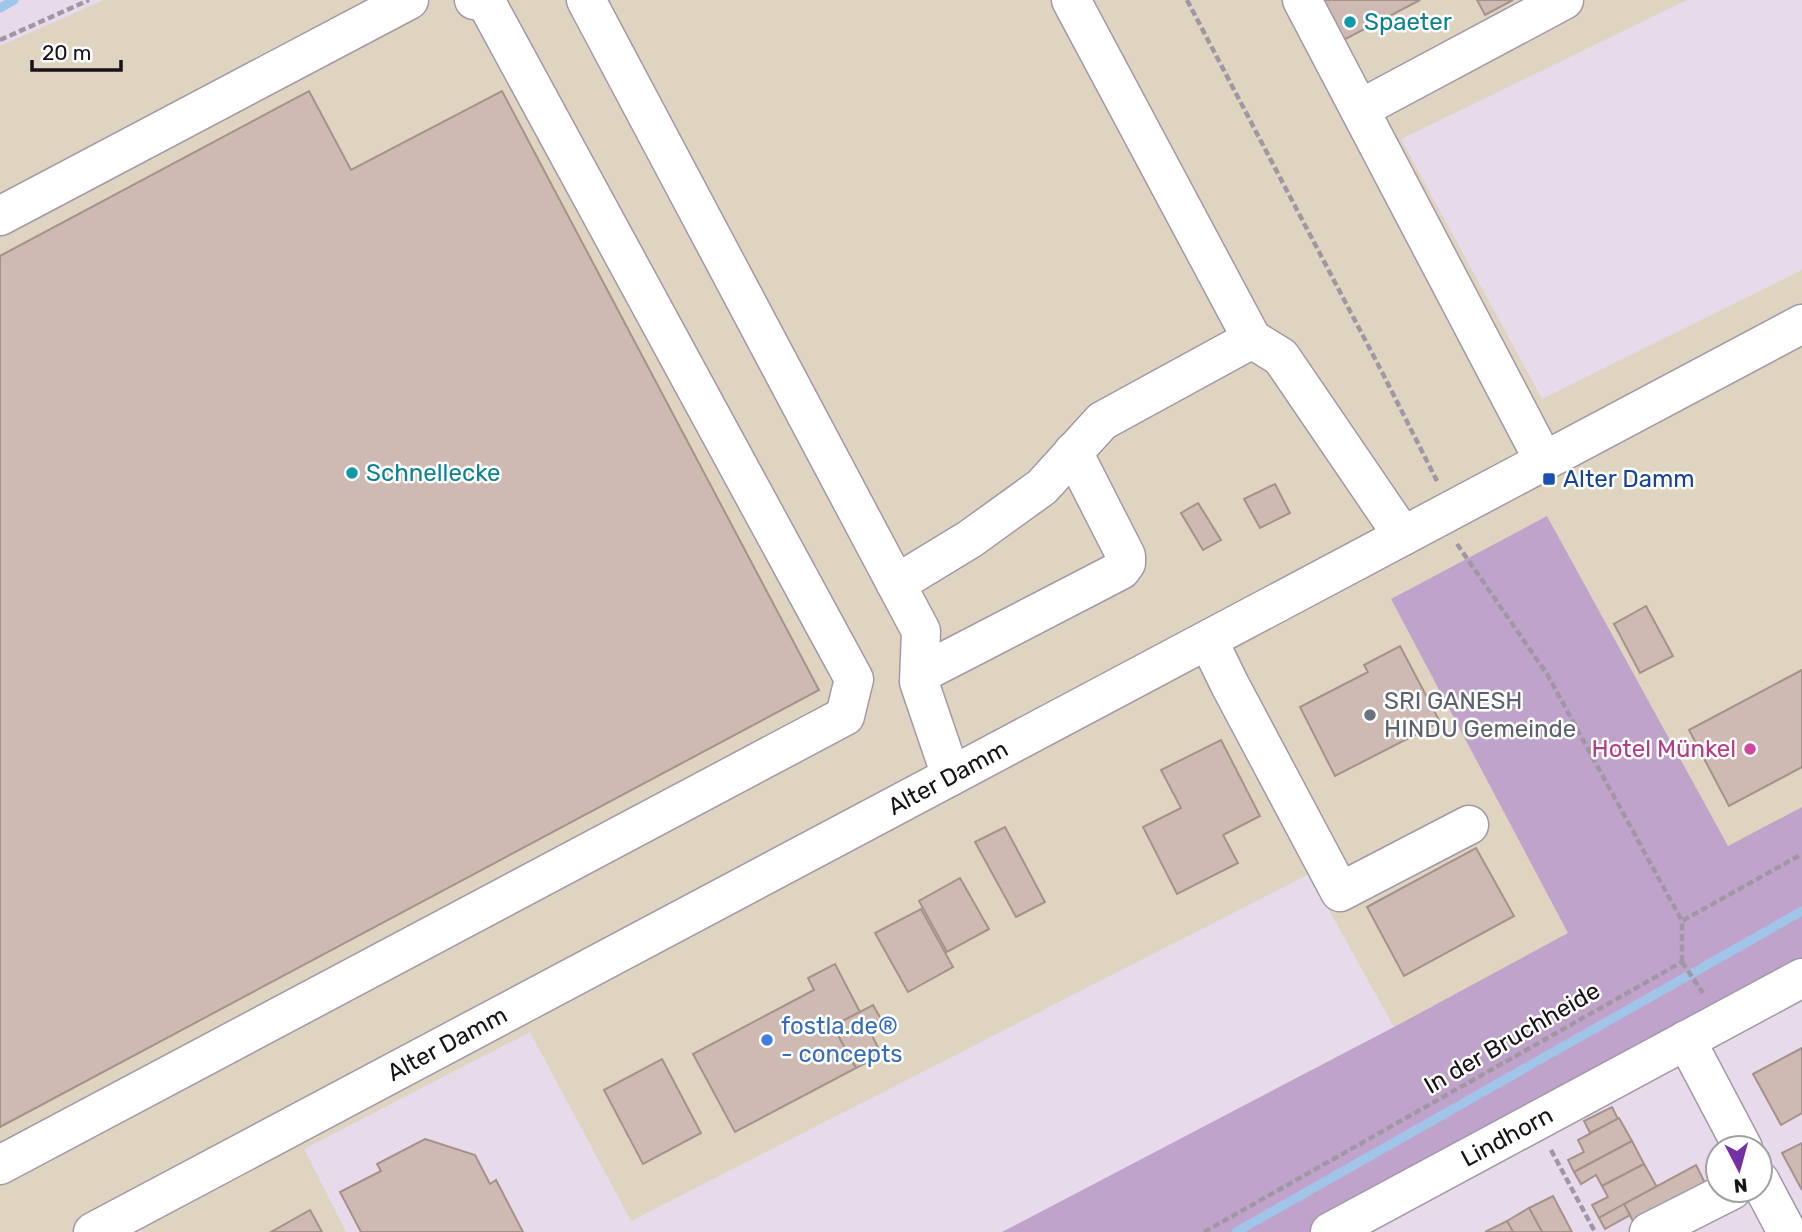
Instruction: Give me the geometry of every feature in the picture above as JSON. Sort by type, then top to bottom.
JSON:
[{"type":"street","points":[[0,216],[409,0]]},
{"type":"street","points":[[0,1165],[845,716],[854,679],[486,2],[474,0]]},
{"type":"street","points":[[586,0],[921,631],[919,682],[951,776]]},
{"type":"street","points":[[1072,0],[1252,339],[1281,357],[1403,536]]},
{"type":"street","points":[[1302,0],[1544,461]]},
{"type":"street","points":[[1360,109],[1564,0]]},
{"type":"street","name":"Alter Damm","points":[[93,1232],[1802,324]]},
{"type":"street","points":[[896,584],[970,539],[1042,487],[1102,421],[1252,339]]},
{"type":"street","points":[[920,674],[1122,570],[1126,564],[1126,555],[1073,452]]},
{"type":"street","points":[[1208,640],[1340,892],[1469,825]]},
{"type":"street","name":"Lindhorn","points":[[1330,1232],[1802,978]]},
{"type":"street","points":[[1686,1041],[1736,1134]]},
{"type":"street","points":[[1649,1232],[1704,1204]]},
{"type":"street","points":[[1772,1204],[1787,1232]]},
{"type":"path","points":[[0,40],[89,0]]},
{"type":"path","points":[[1187,0],[1383,374],[1446,513],[1458,547],[1547,674],[1682,921],[1682,962],[1701,990]]},
{"type":"path","points":[[1682,921],[1802,854]]},
{"type":"path","name":"In der Bruchheide","points":[[1204,1232],[1682,962]]},
{"type":"path","points":[[1536,1122],[1595,1232]]},
{"type":"shaded area","points":[[104,0],[1687,0],[1401,139],[1542,399],[1802,270],[1802,807],[1728,847],[1547,516],[1391,599],[1569,933],[1394,1027],[1309,874],[631,1221],[530,1032],[304,1149],[346,1232],[143,1232],[141,1229],[137,1232],[0,1232],[0,46]]},
{"type":"shaded area","points":[[1547,516],[1728,846],[1802,807],[1802,963],[1311,1232],[1002,1232],[1568,933],[1391,599]]},
{"type":"building","name":"Spaeter","points":[[1311,0],[1420,0],[1334,45]]},
{"type":"building","points":[[1477,0],[1513,0],[1485,15]]},
{"type":"building","name":"Schnellecke","points":[[309,91],[351,170],[502,91],[819,690],[0,1127],[0,256]]},
{"type":"building","points":[[1275,484],[1290,513],[1260,528],[1244,499]]},
{"type":"building","points":[[1198,503],[1221,540],[1203,550],[1181,513]]},
{"type":"building","points":[[1646,606],[1673,656],[1640,673],[1614,624]]},
{"type":"building","name":"SRI GANESH HINDU Gemeinde","points":[[1400,646],[1440,722],[1335,776],[1300,707],[1368,672],[1364,665]]},
{"type":"building","name":"Hotel Münkel","points":[[1802,670],[1802,767],[1729,806],[1689,730]]},
{"type":"building","points":[[1221,740],[1260,816],[1223,835],[1238,863],[1177,894],[1143,827],[1181,808],[1161,770]]},
{"type":"building","points":[[1005,827],[1045,902],[1016,917],[975,842]]},
{"type":"building","points":[[1476,848],[1514,916],[1404,976],[1367,907]]},
{"type":"building","points":[[960,878],[989,929],[947,952],[919,901]]},
{"type":"building","points":[[921,909],[953,967],[908,992],[875,933]]},
{"type":"building","points":[[835,964],[860,1012],[833,1026],[856,1068],[735,1132],[693,1054],[814,990],[808,978]]},
{"type":"building","points":[[873,1005],[881,1019],[867,1026],[882,1055],[856,1068],[833,1026]]},
{"type":"building","points":[[1802,1048],[1802,1113],[1781,1125],[1753,1074]]},
{"type":"building","points":[[662,1059],[701,1133],[643,1164],[604,1090]]},
{"type":"building","points":[[1612,1107],[1618,1119],[1590,1133],[1584,1121]]},
{"type":"building","points":[[1619,1118],[1632,1141],[1574,1172],[1568,1160],[1584,1152],[1578,1140]]},
{"type":"building","points":[[425,1139],[475,1155],[490,1184],[496,1180],[523,1232],[361,1232],[340,1192],[381,1171],[377,1164]]},
{"type":"building","points":[[1632,1141],[1644,1164],[1602,1186],[1596,1175],[1581,1184],[1574,1172]]},
{"type":"building","points":[[1802,1143],[1802,1190],[1782,1153]]},
{"type":"building","points":[[1644,1164],[1657,1187],[1599,1218],[1592,1205],[1608,1197],[1602,1186]]},
{"type":"building","points":[[1696,1165],[1704,1181],[1704,1191],[1636,1227],[1624,1204]]},
{"type":"building","points":[[1553,1196],[1572,1232],[1542,1232],[1529,1208]]},
{"type":"building","points":[[1624,1204],[1630,1215],[1605,1229],[1599,1218]]},
{"type":"building","points":[[1529,1208],[1542,1232],[1513,1232],[1507,1221]]},
{"type":"building","points":[[310,1210],[322,1232],[271,1232]]},
{"type":"building","points":[[1507,1221],[1513,1232],[1485,1232]]},
{"type":"waterway","points":[[0,8],[14,0]]},
{"type":"waterway","points":[[1236,1232],[1802,911]]},
{"type":"place","name":"Spaeter","points":[[1350,22]]},
{"type":"place","name":"Schnellecke","points":[[352,473]]},
{"type":"place","name":"Alter Damm","points":[[1549,479]]},
{"type":"place","name":"SRI GANESH HINDU Gemeinde","points":[[1370,715]]},
{"type":"place","name":"Hotel Münkel","points":[[1750,749]]},
{"type":"place","name":"fostla.de® - concepts","points":[[767,1040]]}]
